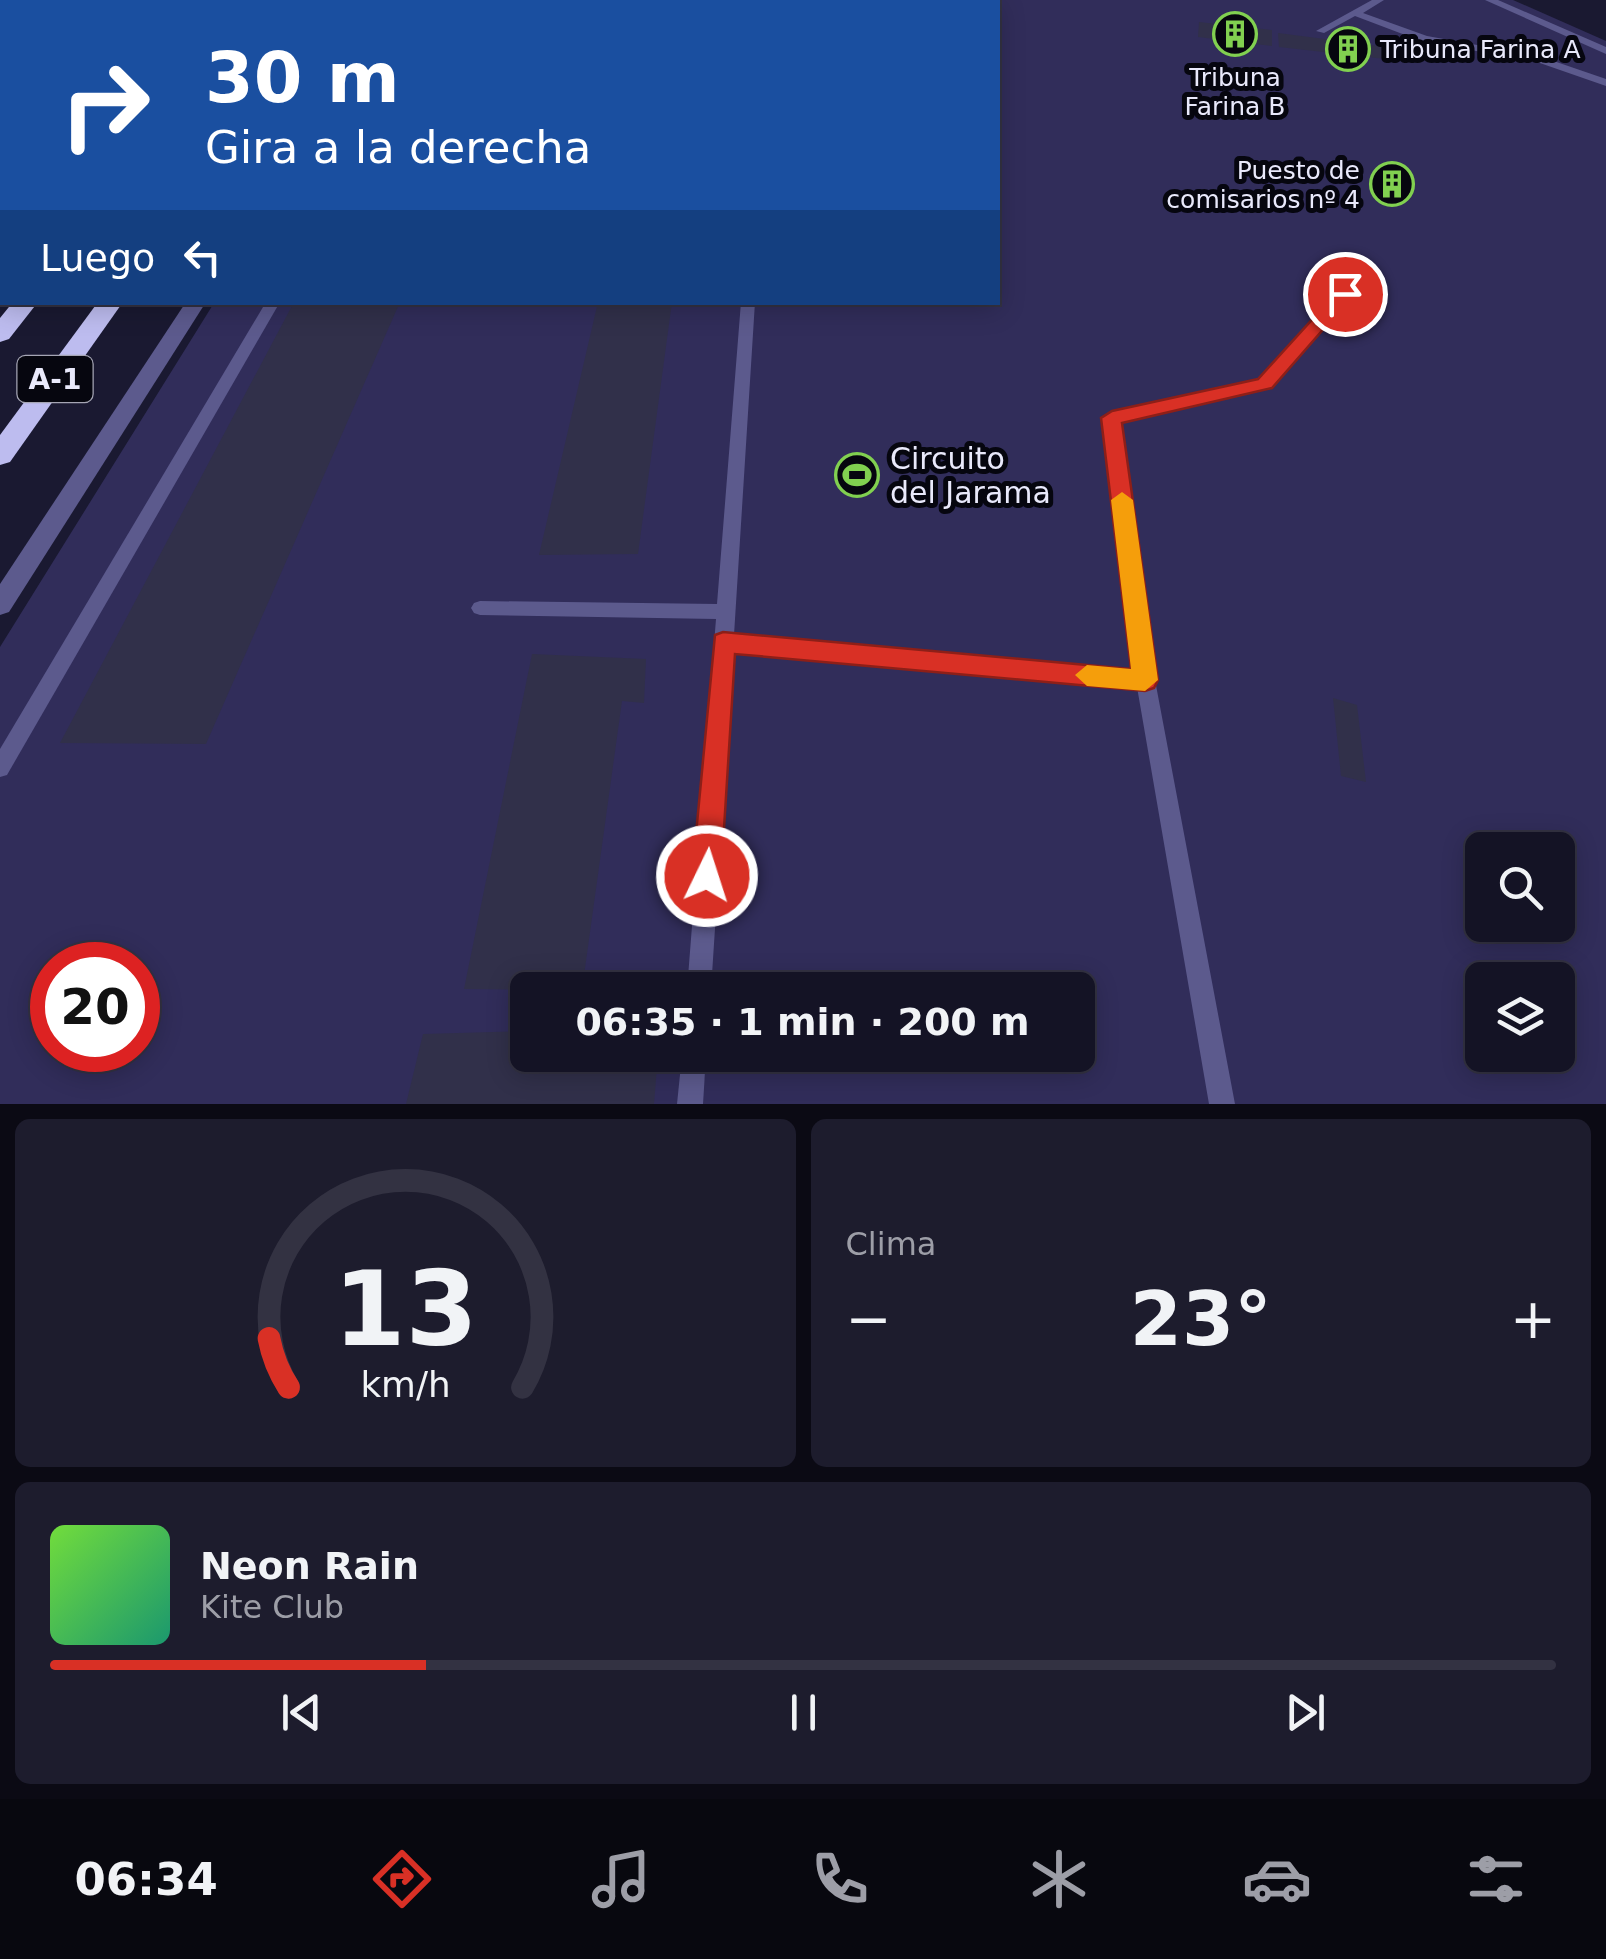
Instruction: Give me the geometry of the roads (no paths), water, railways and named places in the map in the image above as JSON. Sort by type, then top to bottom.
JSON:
[{"type":"highway","name":"A-1","points":[[0,334],[24,305]]},
{"type":"highway","name":"A-1","points":[[0,455],[109,305]]},
{"type":"street","points":[[0,605],[194,305]]},
{"type":"lane","points":[[1321,30],[1379,0]]},
{"type":"lane","points":[[1490,0],[1606,50]]},
{"type":"lane","points":[[1354,13],[1426,40],[1539,59],[1606,83]]},
{"type":"lane","points":[[1222,1104],[1145,680],[1112,418],[1265,384],[1345,294]]},
{"type":"lane","points":[[0,768],[271,305]]},
{"type":"lane","points":[[699,972],[748,305]]},
{"type":"lane","points":[[480,608],[726,612]]},
{"type":"lane","points":[[723,642],[1145,680]]},
{"type":"lane","points":[[690,1104],[693,1072]]},
{"type":"place","name":"Tribuna Farina B","points":[[1235,34]]},
{"type":"place","name":"Tribuna Farina A","points":[[1348,49]]},
{"type":"place","name":"Puesto de comisarios nº 4","points":[[1392,184]]},
{"type":"place","name":"Circuito del Jarama","points":[[857,475]]}]
